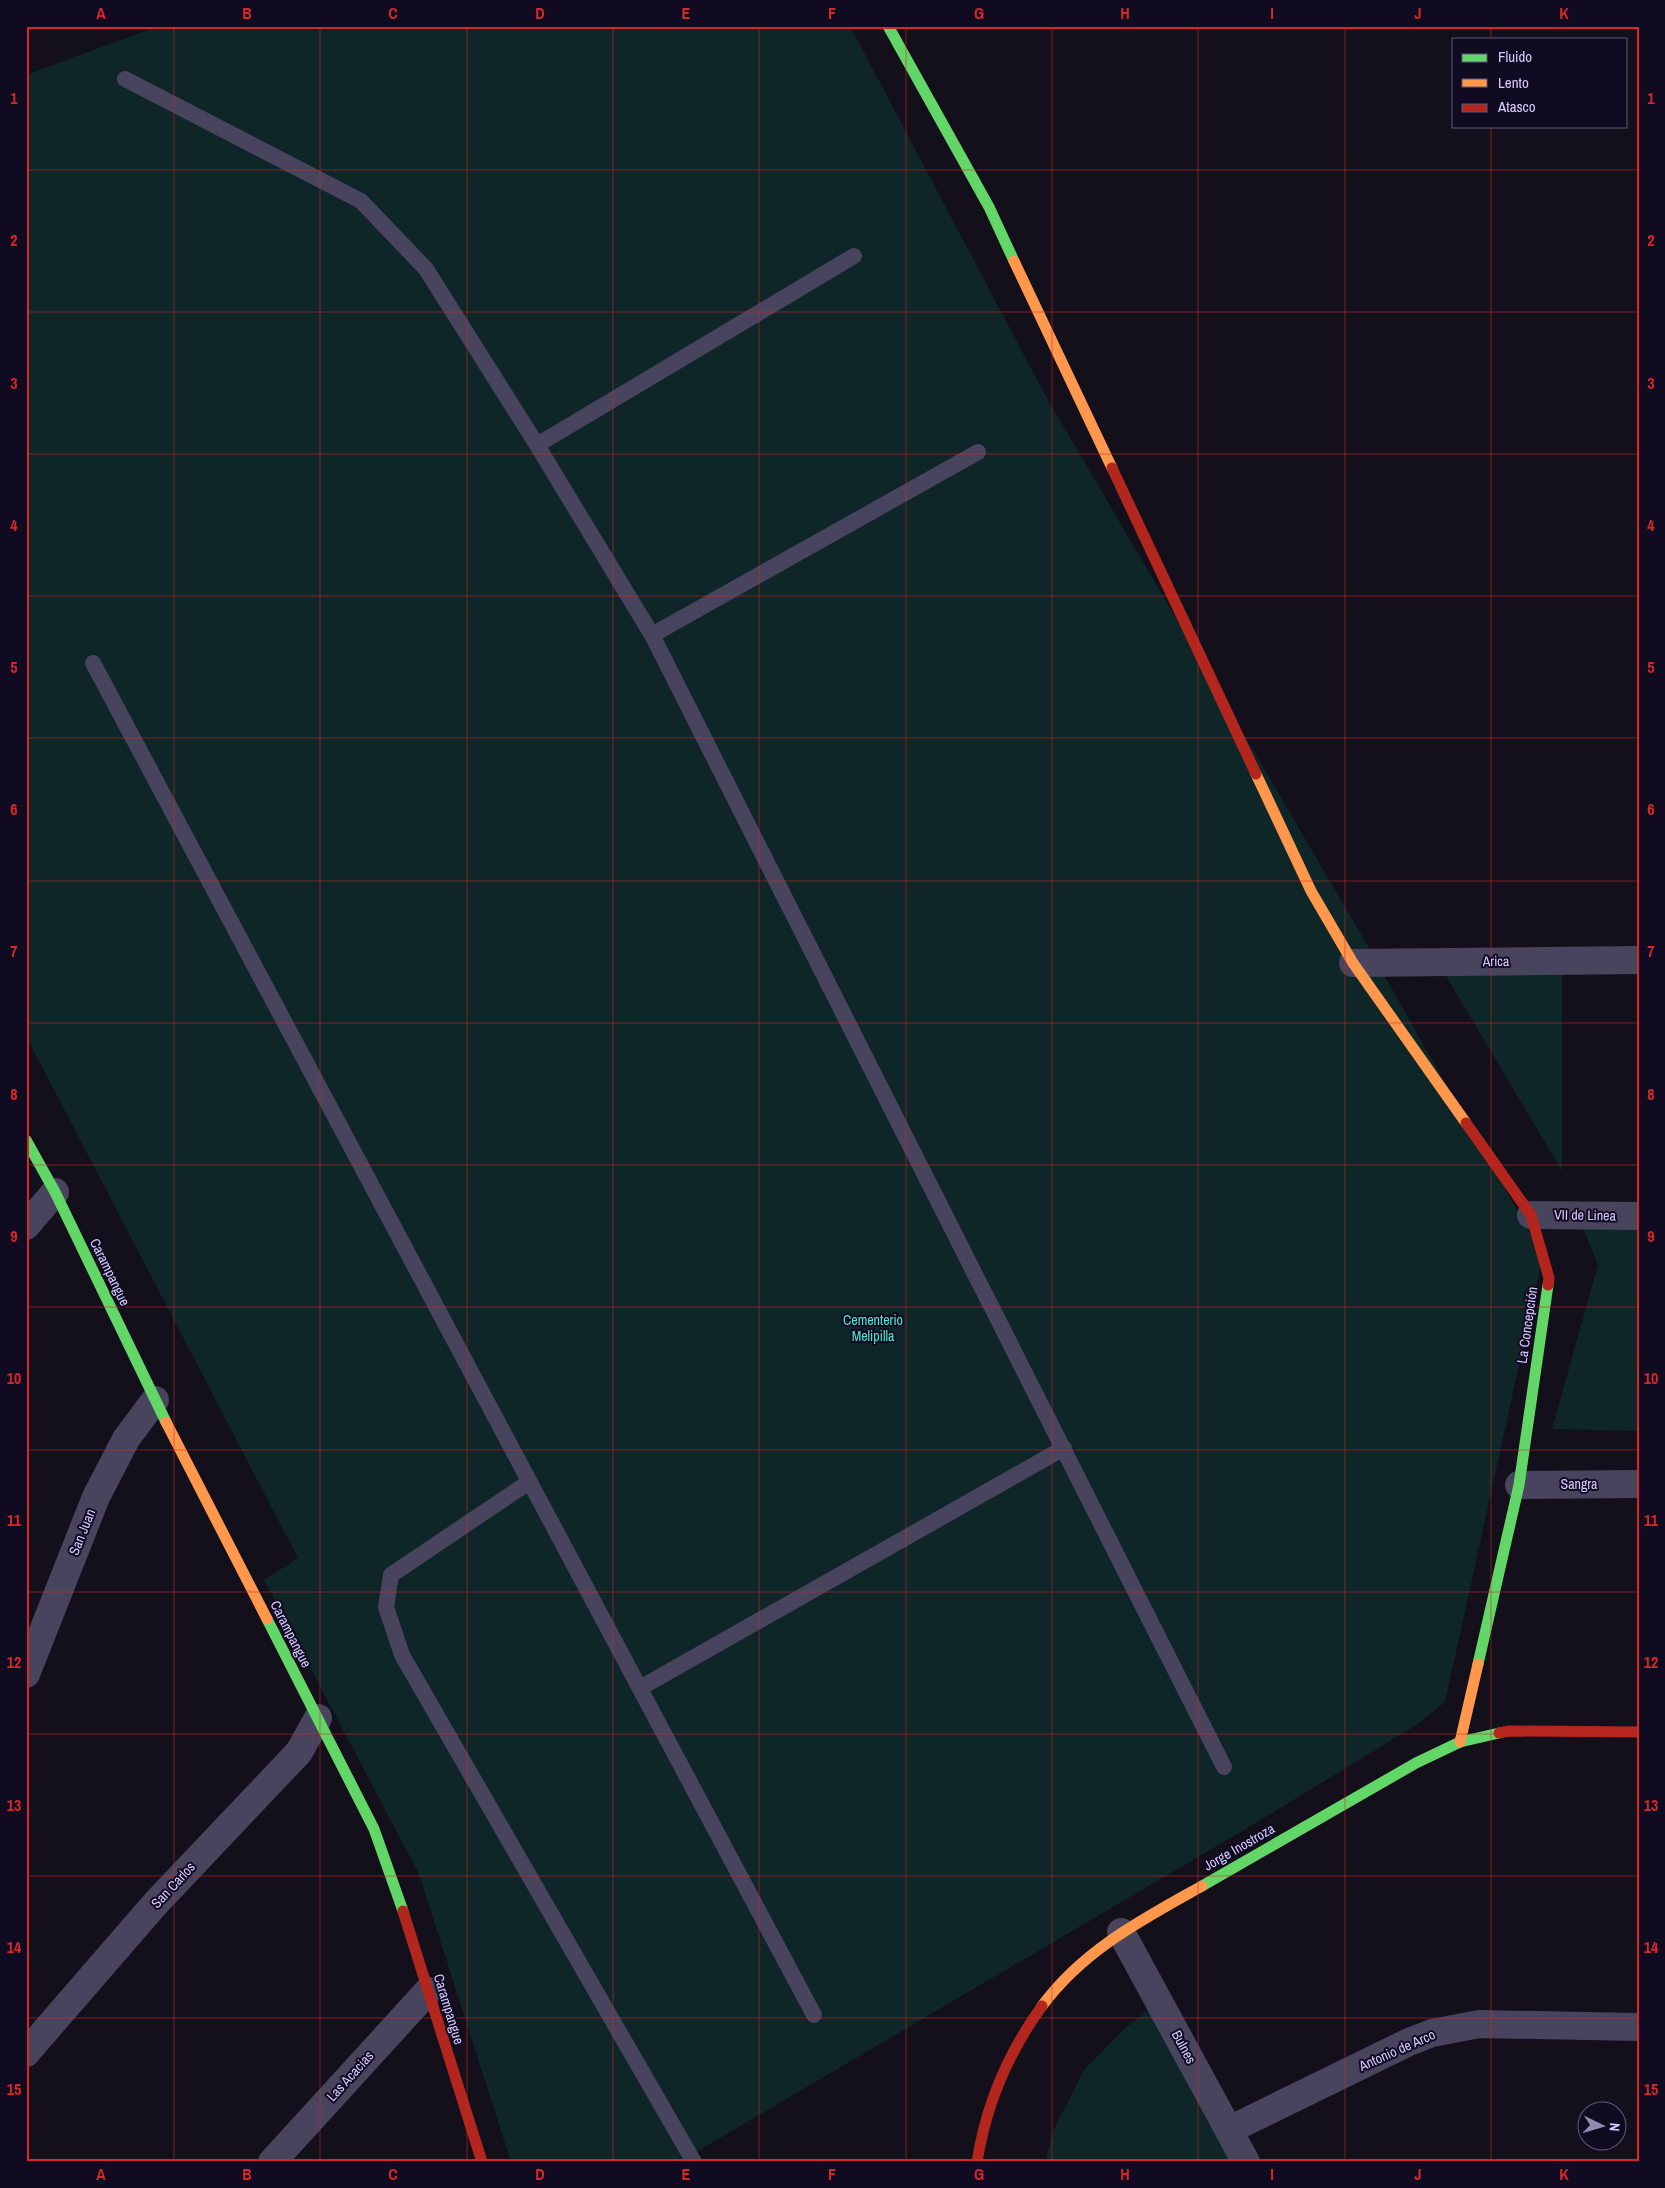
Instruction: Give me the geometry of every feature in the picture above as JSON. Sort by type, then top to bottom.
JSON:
[{"type":"street","name":"La Concepción","points":[[888,26],[989,207],[1311,891],[1354,963],[1531,1215],[1549,1278],[1519,1485],[1460,1742]]},
{"type":"street","name":"Arica","points":[[1354,963],[1639,960]]},
{"type":"street","name":"Carampangue","points":[[26,1140],[55,1192],[155,1400],[374,1829],[394,1882],[482,2162]]},
{"type":"street","points":[[26,1226],[55,1192]]},
{"type":"street","name":"VII de Linea","points":[[1531,1215],[1639,1216]]},
{"type":"street","name":"San Juan","points":[[26,1674],[96,1497],[126,1439],[155,1400]]},
{"type":"street","name":"Sangra","points":[[1519,1485],[1639,1484]]},
{"type":"street","name":"San Carlos","points":[[26,2053],[155,1904],[299,1752],[318,1718]]},
{"type":"street","name":"Jorge Inostroza","points":[[977,2162],[988,2115],[1001,2077],[1017,2044],[1038,2012],[1062,1982],[1090,1955],[1121,1932],[1416,1762],[1460,1742],[1509,1731],[1639,1732]]},
{"type":"street","name":"Bulnes","points":[[1121,1932],[1246,2162]]},
{"type":"street","name":"Las Acacias","points":[[272,2162],[428,1991]]},
{"type":"street","name":"Antonio de Arco","points":[[1229,2130],[1432,2033],[1479,2024],[1639,2027]]},
{"type":"lane","points":[[125,79],[361,201],[426,268],[537,445],[652,636],[1224,1767]]},
{"type":"lane","points":[[537,445],[854,256]]},
{"type":"lane","points":[[652,636],[978,452]]},
{"type":"lane","points":[[93,663],[814,2015]]},
{"type":"lane","points":[[640,1688],[1064,1448]]},
{"type":"lane","points":[[529,1482],[391,1575],[386,1607],[402,1655],[694,2162]]},
{"type":"green space","name":"Cementerio Melipilla","points":[[159,26],[850,26],[1044,393],[1362,936],[1543,1256],[1445,1702],[1416,1725],[1249,1827],[679,2162],[511,2162],[419,1874],[264,1580],[298,1558],[26,1036],[26,75]]},
{"type":"green space","points":[[1433,954],[1562,954],[1562,1171]]},
{"type":"green space","points":[[1579,1218],[1639,1220],[1639,1431],[1552,1429],[1598,1265]]},
{"type":"green space","points":[[1157,2003],[1238,2162],[1045,2162],[1054,2129],[1084,2070],[1123,2030]]},
{"type":"traffic: fast","points":[[888,26],[989,207],[1014,261]]},
{"type":"traffic: fast","points":[[26,1140],[55,1192],[166,1422]]},
{"type":"traffic: fast","points":[[1478,1664],[1519,1485],[1548,1285]]},
{"type":"traffic: fast","points":[[267,1619],[374,1829],[403,1911]]},
{"type":"traffic: fast","points":[[1202,1886],[1416,1763],[1460,1742],[1499,1733]]},
{"type":"traffic: slow","points":[[1014,261],[1112,468]]},
{"type":"traffic: slow","points":[[1256,774],[1311,891],[1353,963],[1466,1123]]},
{"type":"traffic: slow","points":[[166,1422],[267,1619]]},
{"type":"traffic: slow","points":[[1460,1742],[1478,1664]]},
{"type":"traffic: slow","points":[[1042,2006],[1058,1986],[1095,1952],[1136,1924],[1202,1886]]},
{"type":"traffic: jam","points":[[1112,468],[1256,774]]},
{"type":"traffic: jam","points":[[1466,1123],[1531,1215],[1549,1278],[1548,1285]]},
{"type":"traffic: jam","points":[[1499,1733],[1509,1731],[1639,1732]]},
{"type":"traffic: jam","points":[[403,1911],[482,2162]]},
{"type":"traffic: jam","points":[[977,2162],[986,2120],[1000,2080],[1019,2042],[1042,2006]]}]
